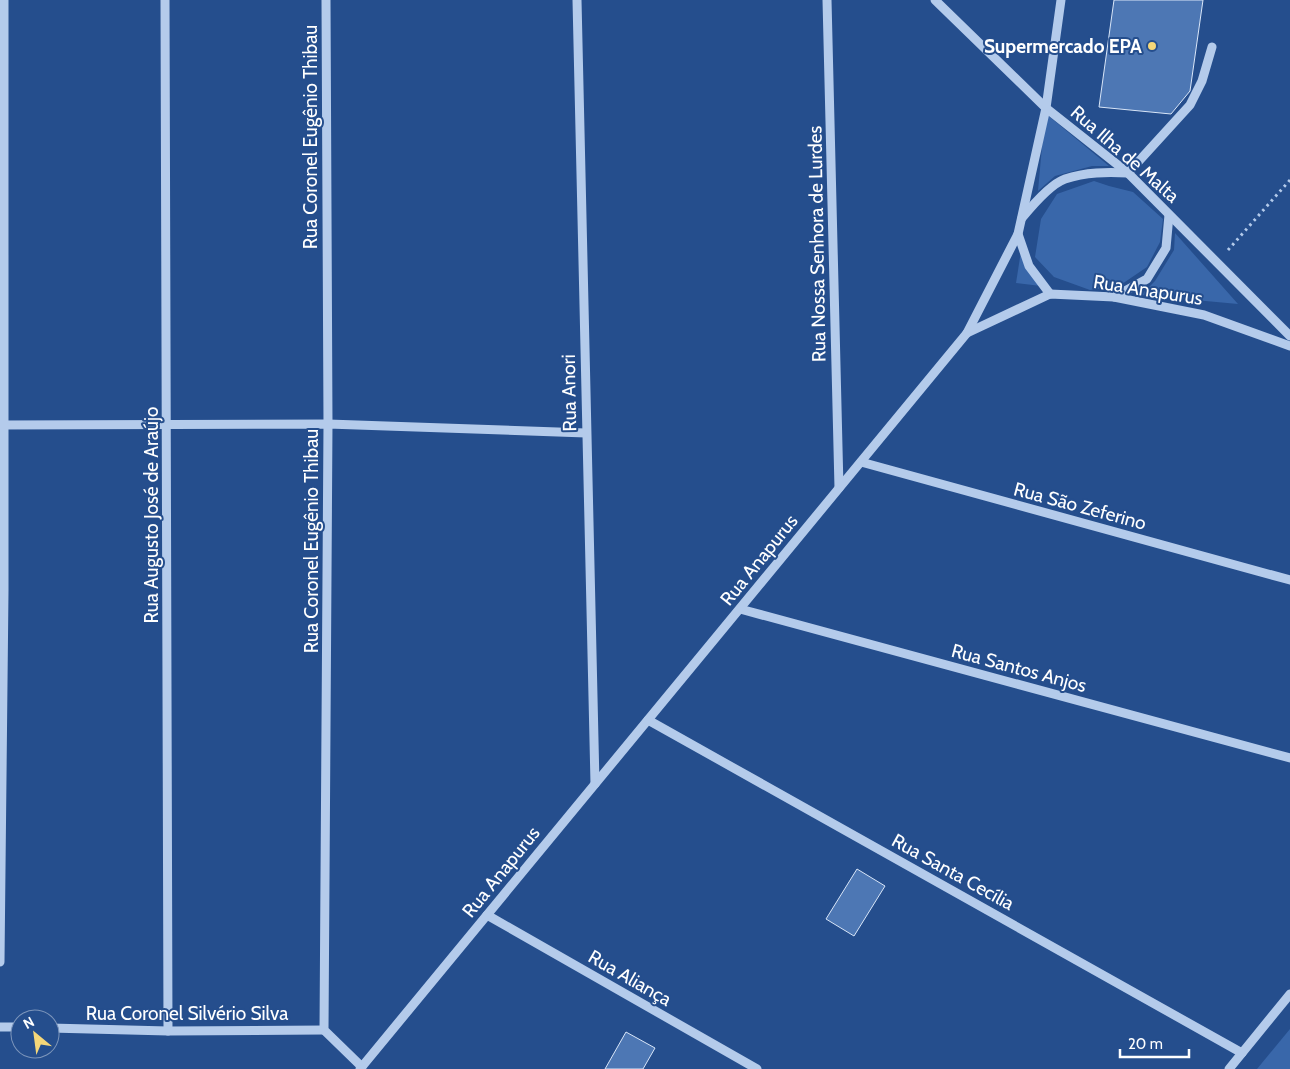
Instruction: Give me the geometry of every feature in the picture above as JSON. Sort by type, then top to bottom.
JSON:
[{"type":"street","points":[[0,962],[4,0]]},
{"type":"street","name":"Rua Augusto José de Araújo","points":[[165,0],[168,1030]]},
{"type":"street","name":"Rua Coronel Eugênio Thibau","points":[[324,1030],[328,424],[326,0]]},
{"type":"street","name":"Rua Anori","points":[[577,0],[595,784]]},
{"type":"street","name":"Rua Nossa Senhora de Lurdes","points":[[827,0],[839,488]]},
{"type":"street","name":"Rua Ilha de Malta","points":[[935,0],[1046,108],[1128,173],[1290,336]]},
{"type":"street","points":[[967,333],[1018,234],[1046,108],[1061,0]]},
{"type":"street","points":[[1020,220],[1035,202],[1064,180],[1099,172],[1128,173],[1190,105],[1202,80],[1212,47]]},
{"type":"street","points":[[1114,297],[1147,279],[1166,248],[1169,214]]},
{"type":"street","points":[[1018,234],[1029,266],[1050,294]]},
{"type":"street","name":"Rua Anapurus","points":[[361,1068],[967,333],[1050,294],[1114,297],[1204,315],[1290,346]]},
{"type":"street","points":[[2,424],[328,424],[586,433]]},
{"type":"street","name":"Rua São Zeferino","points":[[861,462],[1290,580]]},
{"type":"street","name":"Rua Santos Anjos","points":[[740,609],[1290,758]]},
{"type":"street","name":"Rua Santa Cecília","points":[[648,720],[1242,1053]]},
{"type":"street","name":"Rua Aliança","points":[[487,915],[757,1069]]},
{"type":"street","points":[[1229,1069],[1290,994]]},
{"type":"street","name":"Rua Coronel Silvério Silva","points":[[60,1028],[324,1030]]},
{"type":"street","points":[[324,1030],[361,1068]]},
{"type":"path","points":[[1217,262],[1290,180]]},
{"type":"shaded area","points":[[1045,113],[1109,166],[1092,166],[1055,176],[1038,191]]},
{"type":"shaded area","points":[[1094,181],[1133,192],[1163,219],[1160,242],[1147,267],[1119,286],[1090,290],[1054,277],[1035,257],[1041,219],[1057,194]]},
{"type":"shaded area","points":[[1175,233],[1238,304],[1141,295],[1155,281],[1174,250]]},
{"type":"shaded area","points":[[1021,251],[1041,286],[1016,283]]},
{"type":"shaded area","points":[[1290,1029],[1290,1069],[1257,1069]]},
{"type":"building","name":"Supermercado EPA","points":[[1114,0],[1203,0],[1190,91],[1171,114],[1099,107]]},
{"type":"building","points":[[857,869],[885,886],[854,936],[826,919]]},
{"type":"building","points":[[626,1032],[655,1048],[643,1069],[605,1069]]},
{"type":"place","name":"Supermercado EPA","points":[[1152,46]]}]
